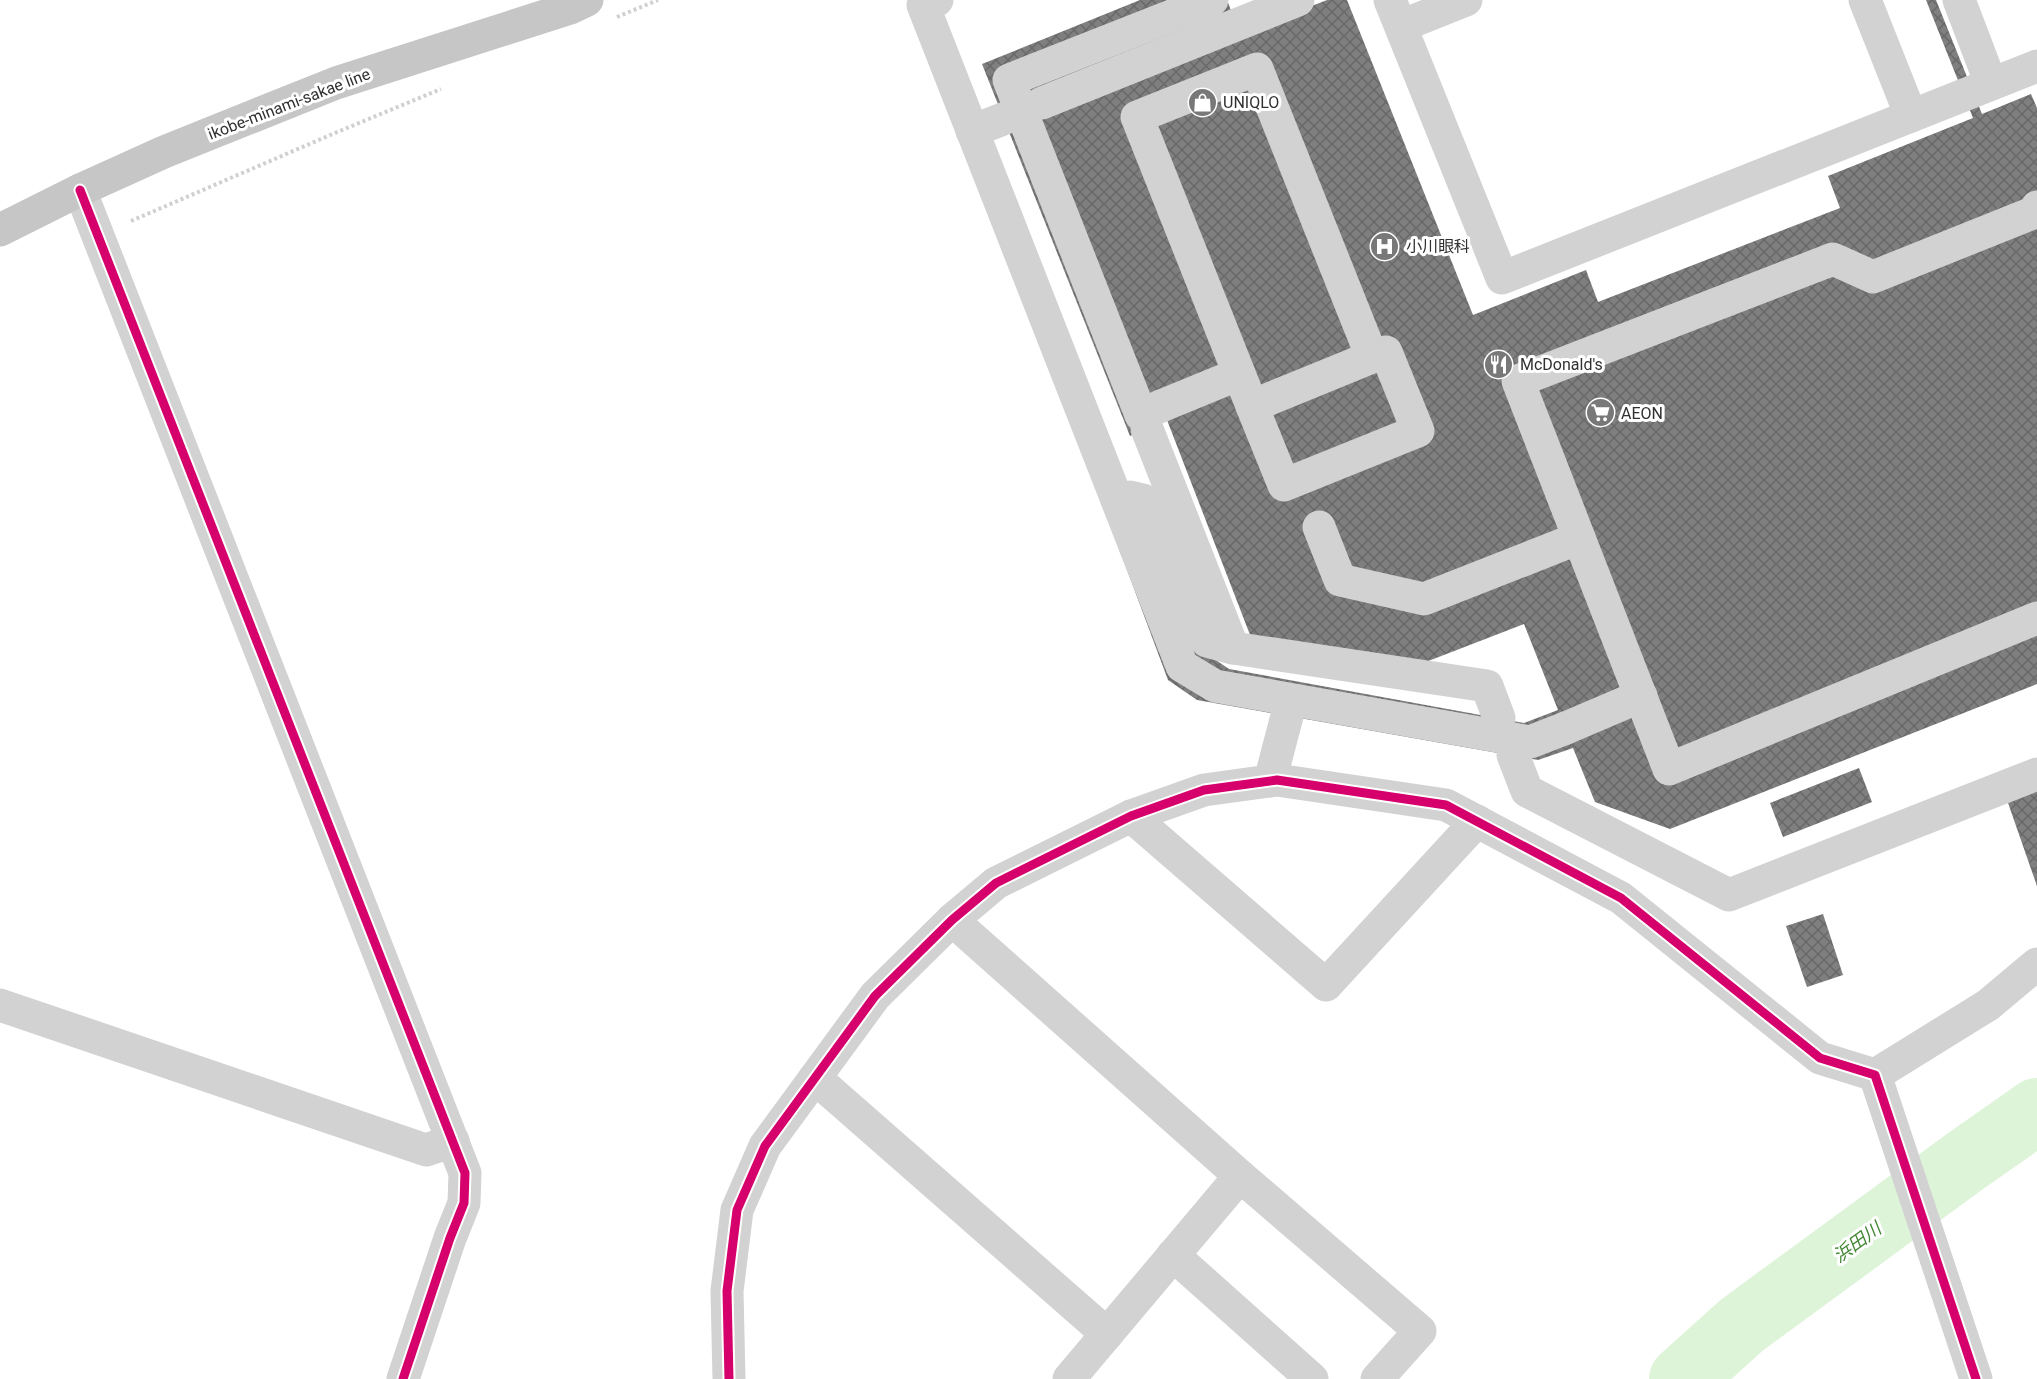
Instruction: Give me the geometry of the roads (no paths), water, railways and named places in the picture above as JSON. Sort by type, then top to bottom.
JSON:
[{"type":"main road","name":"ikobe-minami-sakae line","points":[[0,230],[164,152],[336,83],[570,8],[587,0]]},
{"type":"street","points":[[937,0],[923,6],[1182,666],[1215,686],[1530,742],[1641,696]]},
{"type":"street","points":[[1212,0],[1010,80],[1141,415],[1154,417],[1239,374]]},
{"type":"street","points":[[1042,103],[1298,0]]},
{"type":"street","points":[[1466,0],[1396,13],[1502,278],[2037,66]]},
{"type":"street","points":[[1865,0],[1911,116]]},
{"type":"street","points":[[1959,0],[1991,84]]},
{"type":"street","points":[[1252,405],[1372,357],[1386,351],[1418,431],[1284,485],[1239,374],[1137,117],[1257,69],[1372,357]]},
{"type":"street","points":[[972,131],[1003,118]]},
{"type":"street","points":[[80,190],[465,1173],[464,1203],[403,1379]]},
{"type":"street","points":[[2037,207],[2035,212],[1873,277],[1833,260],[1518,381],[1669,769],[2037,618]]},
{"type":"street","points":[[1154,417],[1233,648]]},
{"type":"street","points":[[1117,500],[1130,497],[1143,500],[1156,516],[1200,632],[1207,641],[1300,670],[1487,686],[1499,718]]},
{"type":"street","points":[[1319,527],[1340,580],[1424,599],[1579,538]]},
{"type":"street","points":[[1270,781],[1287,716]]},
{"type":"street","points":[[1513,756],[1527,791],[1730,895],[2037,774]]},
{"type":"street","points":[[729,1379],[727,1291],[737,1210],[765,1146],[875,996],[952,920],[996,883],[1131,816],[1204,790],[1277,780],[1446,805],[1621,898],[1820,1058],[1879,1084],[1976,1379]]},
{"type":"street","points":[[1131,816],[1326,985],[1477,821]]},
{"type":"street","points":[[952,920],[1240,1176],[1420,1331],[1377,1379]]},
{"type":"street","points":[[1879,1084],[1988,1005],[2037,964]]},
{"type":"street","points":[[0,1005],[426,1150],[453,1141]]},
{"type":"street","points":[[814,1078],[1107,1334]]},
{"type":"street","points":[[1069,1379],[1240,1176]]},
{"type":"street","points":[[1173,1255],[1312,1379]]},
{"type":"waterway","name":"浜田川","points":[[1682,1379],[1742,1325],[2037,1111]]},
{"type":"place","name":"UNIQLO","points":[[1202,102]]},
{"type":"place","name":"小川眼科","points":[[1385,246]]},
{"type":"place","name":"McDonald's","points":[[1499,364]]},
{"type":"place","name":"AEON","points":[[1600,413]]}]
